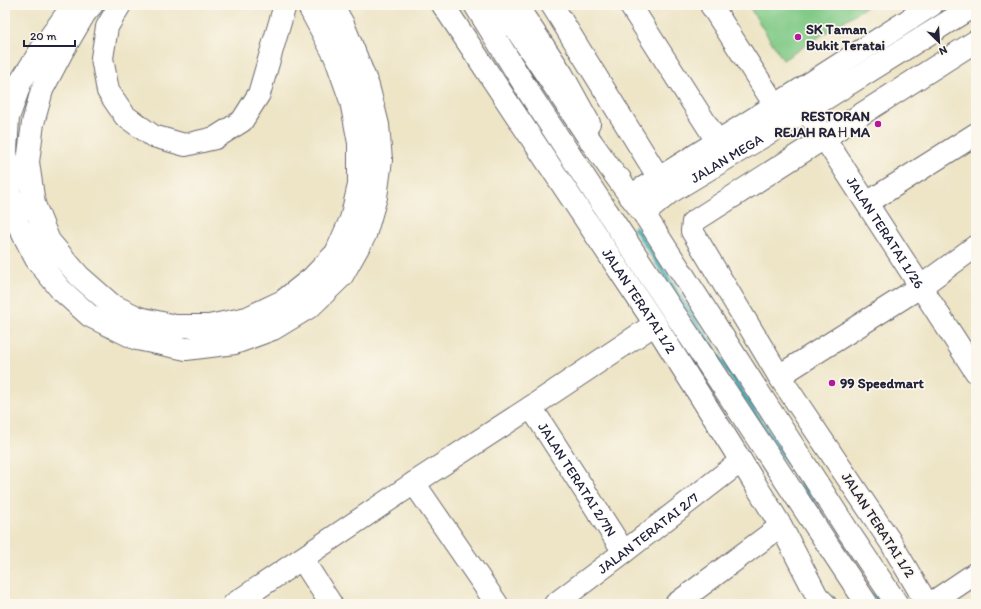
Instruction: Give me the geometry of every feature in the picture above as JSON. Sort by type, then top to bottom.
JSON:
[{"type":"main road","points":[[73,5],[52,50],[32,123],[28,162],[34,204],[49,241],[79,276],[112,305],[139,318],[175,326],[209,326],[247,318],[283,301],[312,278],[336,253],[351,219],[359,185],[358,143],[351,101],[335,56],[308,5]]},
{"type":"main road","points":[[92,5],[21,82],[8,118],[6,151],[10,193],[18,224],[36,259],[60,290],[90,316],[137,339],[186,349],[235,343],[273,329],[312,306],[342,276],[365,235],[376,197],[380,160],[378,125],[368,86],[343,24],[332,5]]},
{"type":"main road","points":[[120,5],[106,27],[102,58],[108,91],[125,116],[153,136],[185,144],[215,138],[242,121],[259,94],[284,5]]},
{"type":"main road","name":"JALAN TERATAI 1/2","points":[[443,5],[655,324],[741,461],[781,526],[814,601]]},
{"type":"main road","name":"JALAN TERATAI 1/2","points":[[475,5],[530,94],[867,604]]},
{"type":"main road","points":[[500,5],[592,144],[630,196]]},
{"type":"main road","points":[[516,5],[562,74],[630,196]]},
{"type":"main road","points":[[552,5],[659,178]]},
{"type":"main road","points":[[630,5],[717,141]]},
{"type":"main road","points":[[711,5],[775,105]]},
{"type":"main road","name":"JALAN MEGA","points":[[644,214],[669,193],[801,101],[932,5]]},
{"type":"main road","name":"JALAN MEGA","points":[[630,196],[775,105],[801,101],[975,5]]},
{"type":"main road","points":[[825,139],[976,41]]},
{"type":"main road","name":"JALAN TERATAI 1/26","points":[[801,101],[976,372]]},
{"type":"main road","points":[[867,203],[976,134]]},
{"type":"main road","name":"JALAN TERATAI 1/2","points":[[825,139],[693,222],[692,231],[779,376],[890,541],[929,604]]},
{"type":"main road","name":"JALAN TERATAI 1/2","points":[[630,196],[644,214],[897,604]]},
{"type":"main road","points":[[779,376],[920,287],[976,246]]},
{"type":"main road","points":[[234,604],[655,324]]},
{"type":"main road","name":"JALAN TERATAI 2/7N","points":[[531,407],[624,552]]},
{"type":"main road","name":"JALAN TERATAI 2/7","points":[[566,601],[624,552],[741,461]]},
{"type":"main road","points":[[414,483],[497,604]]},
{"type":"main road","points":[[676,604],[781,526]]},
{"type":"main road","points":[[302,559],[331,604]]},
{"type":"main road","points":[[929,604],[976,573]]},
{"type":"green space","points":[[748,5],[869,5],[783,60]]},
{"type":"waterway","points":[[635,228],[843,548]]},
{"type":"waterway","points":[[874,595],[880,604]]},
{"type":"place","name":"SK Taman Bukit Teratai","points":[[798,37]]},
{"type":"place","name":"RESTORAN REJAH RAＨMA","points":[[878,124]]},
{"type":"place","name":"99 Speedmart","points":[[832,383]]}]
